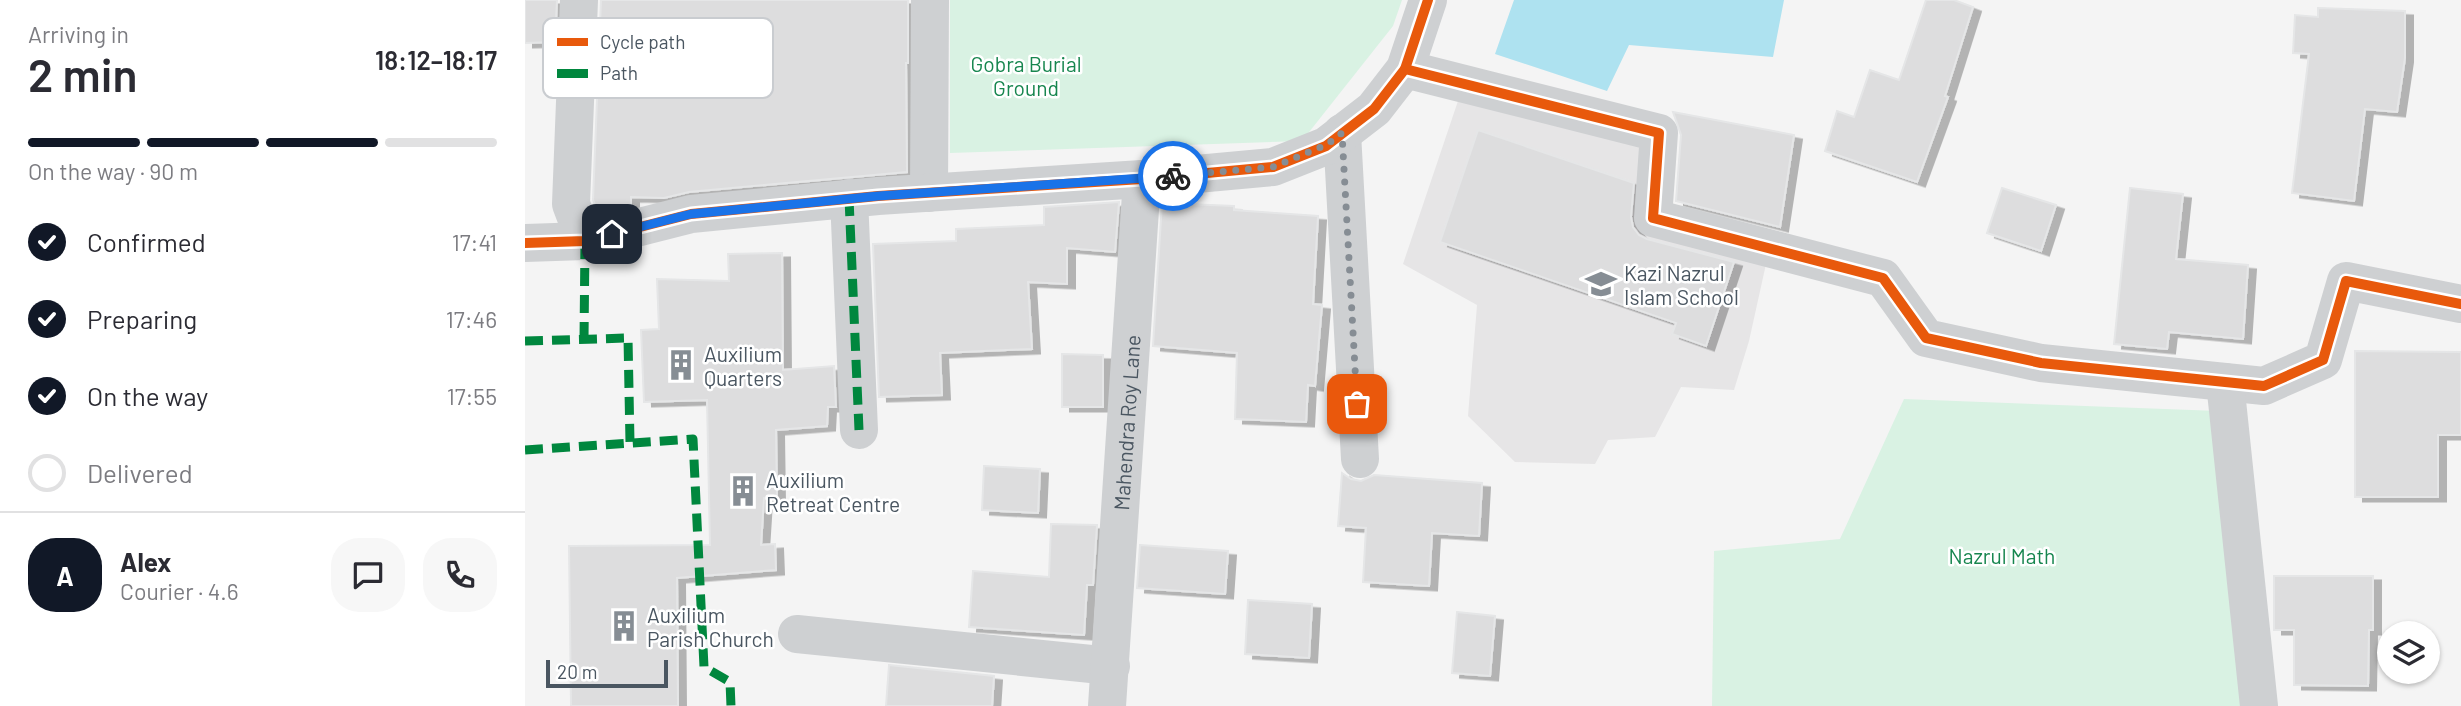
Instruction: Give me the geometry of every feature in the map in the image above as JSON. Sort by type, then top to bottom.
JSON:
[{"type":"street","points":[[578,18],[579,0]]},
{"type":"street","points":[[929,193],[930,0]]},
{"type":"street","points":[[525,243],[585,241],[691,214],[849,198],[1142,179],[1273,167],[1326,145],[1374,109],[1405,69],[1428,0]]},
{"type":"street","points":[[1405,69],[1658,133],[1653,218],[1883,278],[1926,338],[2041,363],[2264,386],[2323,360],[2346,281],[2461,304]]},
{"type":"street","points":[[575,98],[571,204],[585,241]]},
{"type":"street","points":[[1342,133],[1360,459]]},
{"type":"street","name":"Mahendra Roy Lane","points":[[1107,706],[1142,179]]},
{"type":"street","points":[[849,198],[859,430]]},
{"type":"street","points":[[2225,382],[2259,706]]},
{"type":"street","points":[[797,634],[1111,666]]},
{"type":"shaded area","name":"Kazi Nazrul Islam School","points":[[1459,98],[1643,144],[1642,222],[1768,255],[1749,341],[1734,390],[1681,387],[1655,437],[1608,440],[1595,464],[1515,462],[1468,416],[1477,305],[1403,264]]},
{"type":"green space","name":"Gobra Burial Ground","points":[[950,0],[1402,0],[1393,26],[1302,141],[950,153]]},
{"type":"green space","name":"Nazrul Math","points":[[1904,399],[2245,412],[2253,706],[1712,706],[1714,551],[1840,539]]},
{"type":"water","points":[[1514,0],[1784,0],[1773,57],[1629,45],[1607,91],[1495,54]]},
{"type":"building","points":[[525,0],[557,0],[556,18],[543,18],[543,42],[525,43]]},
{"type":"building","points":[[601,0],[908,0],[907,172],[689,192],[664,198],[631,197],[631,207],[596,207],[593,200],[597,98],[773,98],[773,18],[600,18]]},
{"type":"building","points":[[1926,0],[1954,0],[1973,7],[1945,96],[1948,97],[1917,182],[1825,151],[1837,111],[1854,117],[1870,70],[1899,80]]},
{"type":"building","points":[[2318,8],[2405,11],[2405,58],[2397,112],[2365,109],[2354,201],[2292,193],[2309,54],[2293,53],[2295,15],[2318,17]]},
{"type":"building","points":[[1673,112],[1794,135],[1780,227],[1676,201],[1681,135]]},
{"type":"building","name":"Kazi Nazrul Islam School","points":[[1478,130],[1634,183],[1631,217],[1633,227],[1639,235],[1734,262],[1706,346],[1672,334],[1676,323],[1440,242]]},
{"type":"building","points":[[2002,188],[2056,205],[2041,251],[1987,233]]},
{"type":"building","points":[[2130,188],[2183,194],[2176,259],[2248,265],[2243,339],[2169,332],[2167,349],[2114,344]]},
{"type":"building","points":[[1119,202],[1115,252],[1067,248],[1067,284],[1028,282],[1032,349],[940,353],[942,395],[879,397],[873,244],[956,241],[956,229],[1044,225],[1044,207]]},
{"type":"building","points":[[1162,203],[1234,206],[1234,210],[1318,216],[1313,304],[1322,305],[1315,386],[1308,385],[1306,422],[1235,419],[1237,353],[1153,346]]},
{"type":"building","points":[[782,253],[783,370],[834,366],[836,407],[828,407],[827,426],[776,430],[777,499],[764,498],[761,545],[775,544],[776,570],[677,578],[678,706],[571,706],[569,546],[710,545],[707,400],[644,402],[641,330],[659,329],[657,279],[729,281],[728,254]]},
{"type":"building","points":[[2355,351],[2461,352],[2461,435],[2438,435],[2438,497],[2355,497]]},
{"type":"building","points":[[1062,354],[1103,355],[1103,407],[1062,407]]},
{"type":"building","points":[[984,466],[1040,469],[1038,513],[982,510]]},
{"type":"building","points":[[1342,473],[1361,481],[1374,475],[1482,483],[1479,536],[1432,533],[1429,586],[1363,582],[1366,528],[1338,526]]},
{"type":"building","points":[[1051,524],[1097,525],[1093,585],[1087,585],[1084,635],[969,627],[973,571],[1049,577]]},
{"type":"building","points":[[1140,545],[1228,551],[1225,594],[1137,588]]},
{"type":"building","points":[[2274,576],[2373,576],[2373,630],[2369,630],[2368,686],[2294,685],[2294,630],[2274,630]]},
{"type":"building","points":[[1248,600],[1312,604],[1309,658],[1245,654]]},
{"type":"building","points":[[1457,612],[1495,616],[1490,676],[1452,673]]},
{"type":"building","points":[[889,665],[994,676],[992,706],[886,706]]},
{"type":"marked path","points":[[849,198],[859,430]]},
{"type":"marked path","points":[[584,340],[585,241]]},
{"type":"marked path","points":[[525,341],[628,338],[630,443]]},
{"type":"marked path","points":[[525,450],[693,439],[704,667],[730,682],[731,706]]},
{"type":"cycle path","points":[[525,243],[585,241],[691,214],[878,196],[1142,179],[1273,167],[1326,146],[1374,109],[1405,69],[1428,0]]},
{"type":"cycle path","points":[[1405,69],[1659,133],[1653,218],[1883,278],[1926,338],[2041,363],[2264,386],[2323,360],[2346,281],[2461,304]]},
{"type":"way so far","points":[[1173,176],[1273,167],[1326,145],[1342,133],[1357,404]]},
{"type":"place","name":"Kazi Nazrul Islam School","points":[[1601,284]]},
{"type":"place","name":"Auxilium Quarters","points":[[681,365]]},
{"type":"place","name":"Auxilium Retreat Centre","points":[[743,491]]},
{"type":"place","name":"Auxilium Parish Church","points":[[624,626]]},
{"type":"route","points":[[612,234],[691,214],[878,196],[1173,176]]}]
